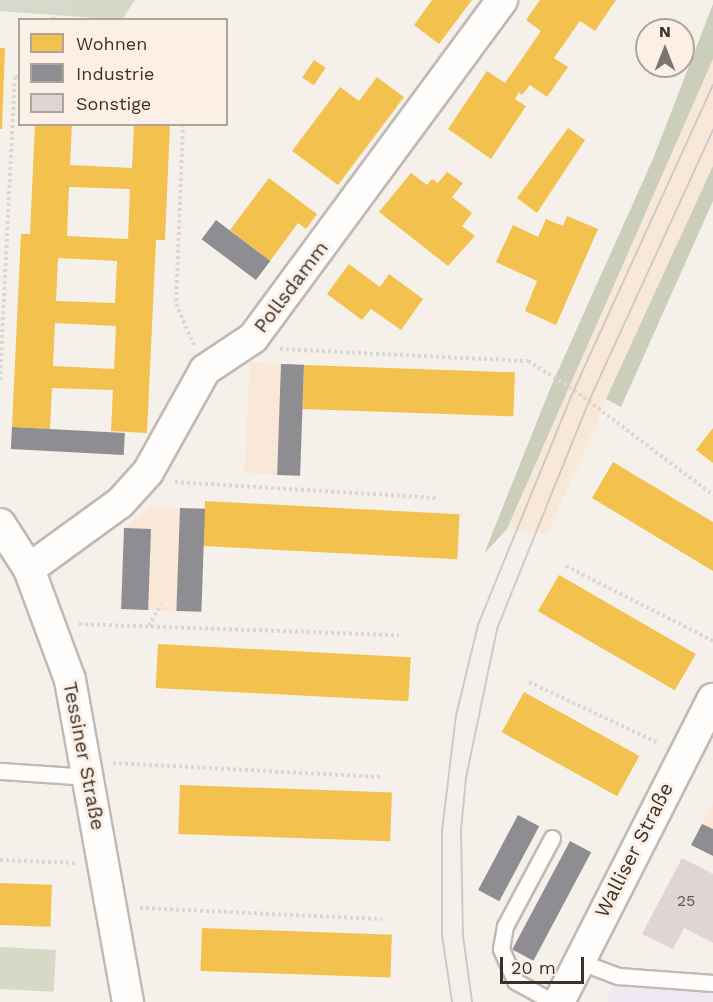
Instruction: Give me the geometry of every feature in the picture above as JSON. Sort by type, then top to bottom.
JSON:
[{"type":"street","name":"Pollsdamm","points":[[29,569],[120,503],[148,472],[205,370],[253,338],[502,0]]},
{"type":"street","name":"Tessiner Straße","points":[[0,524],[29,569],[70,680],[106,865],[128,1002]]},
{"type":"street","name":"Walliser Straße","points":[[559,1002],[713,699]]},
{"type":"lane","points":[[0,771],[88,769]]},
{"type":"lane","points":[[552,838],[505,926],[501,950],[515,981],[553,1002]]},
{"type":"lane","points":[[578,961],[618,976],[713,983]]},
{"type":"path","points":[[0,0],[54,5],[73,0]]},
{"type":"path","points":[[53,18],[54,5]]},
{"type":"path","points":[[0,380],[15,77],[18,77]]},
{"type":"path","points":[[183,126],[176,304],[205,370]]},
{"type":"path","points":[[253,338],[271,348],[528,361],[574,390],[713,495]]},
{"type":"path","points":[[148,472],[166,482],[437,498]]},
{"type":"path","points":[[566,566],[713,641]]},
{"type":"path","points":[[149,626],[161,604]]},
{"type":"path","points":[[50,623],[399,635]]},
{"type":"path","points":[[529,682],[684,755]]},
{"type":"path","points":[[88,769],[382,777]]},
{"type":"path","points":[[0,860],[106,865]]},
{"type":"path","points":[[112,907],[382,919]]},
{"type":"shaded area","points":[[713,59],[713,166],[547,534],[507,529]]},
{"type":"shaded area","points":[[250,362],[304,365],[298,476],[244,473]]},
{"type":"shaded area","points":[[149,507],[205,509],[199,612],[120,609],[124,528]]},
{"type":"shaded area","points":[[713,802],[713,856],[691,845]]},
{"type":"shaded area","points":[[610,987],[713,991],[713,1002],[608,1002]]},
{"type":"green space","points":[[0,0],[135,0],[123,18],[0,11]]},
{"type":"green space","points":[[713,4],[713,59],[507,529],[484,554],[552,384],[653,159],[684,78],[695,78],[695,50]]},
{"type":"green space","points":[[713,166],[713,201],[621,407],[606,399]]},
{"type":"green space","points":[[0,947],[56,950],[54,992],[0,989]]},
{"type":"building: Wohnen","points":[[432,0],[472,0],[439,44],[414,25]]},
{"type":"building: Wohnen","points":[[540,0],[616,0],[595,31],[580,21],[554,58],[568,67],[547,97],[530,85],[522,95],[519,92],[515,99],[526,106],[491,159],[448,129],[487,71],[505,83],[541,31],[526,20]]},
{"type":"building: Wohnen","points":[[0,48],[5,48],[2,129],[0,129]]},
{"type":"building: Wohnen","points":[[314,60],[326,68],[314,85],[302,77]]},
{"type":"building: Wohnen","points":[[377,77],[404,97],[338,185],[292,151],[340,87],[359,101]]},
{"type":"building: Wohnen","points":[[35,126],[72,126],[70,165],[132,168],[134,126],[170,126],[165,240],[156,240],[147,433],[111,431],[113,390],[52,388],[50,429],[12,427],[21,234],[30,234]],"holes":[[[69,187],[130,189],[128,239],[67,236]],[[58,258],[117,261],[115,303],[56,301]],[[55,323],[116,326],[114,369],[53,366]]]},
{"type":"building: Wohnen","points":[[568,128],[585,140],[537,213],[517,198]]},
{"type":"building: Wohnen","points":[[447,172],[463,183],[452,197],[472,213],[462,226],[475,236],[448,266],[379,212],[411,173],[427,185],[432,179],[438,183]]},
{"type":"building: Wohnen","points":[[269,178],[317,214],[306,229],[298,223],[270,261],[230,230]]},
{"type":"building: Wohnen","points":[[567,216],[598,229],[556,325],[525,311],[537,281],[496,262],[513,225],[538,237],[546,219],[563,226]]},
{"type":"building: Wohnen","points":[[349,264],[380,287],[389,274],[423,299],[401,330],[371,309],[362,320],[327,294]]},
{"type":"building: Wohnen","points":[[304,365],[515,372],[513,416],[302,409]]},
{"type":"building: Wohnen","points":[[713,428],[713,463],[696,450]]},
{"type":"building: Wohnen","points":[[613,462],[713,522],[713,571],[592,498]]},
{"type":"building: Wohnen","points":[[205,501],[460,514],[457,559],[203,546]]},
{"type":"building: Wohnen","points":[[559,575],[696,654],[675,690],[538,611]]},
{"type":"building: Wohnen","points":[[158,644],[411,657],[408,701],[156,688]]},
{"type":"building: Wohnen","points":[[524,692],[639,756],[617,796],[502,732]]},
{"type":"building: Wohnen","points":[[180,785],[392,792],[390,841],[178,834]]},
{"type":"building: Wohnen","points":[[0,883],[52,885],[51,927],[0,925]]},
{"type":"building: Wohnen","points":[[202,928],[392,935],[390,978],[200,971]]},
{"type":"building: Industrie","points":[[216,220],[270,261],[256,280],[202,239]]},
{"type":"building: Industrie","points":[[281,364],[304,365],[300,476],[277,475]]},
{"type":"building: Industrie","points":[[12,427],[125,433],[124,455],[11,449]]},
{"type":"building: Industrie","points":[[180,508],[205,509],[201,612],[176,611]]},
{"type":"building: Industrie","points":[[124,528],[151,529],[148,610],[121,609]]},
{"type":"building: Industrie","points":[[518,815],[539,826],[499,901],[478,890]]},
{"type":"building: Industrie","points":[[702,824],[713,829],[713,856],[691,845]]},
{"type":"building: Industrie","points":[[570,841],[591,852],[533,961],[512,950]]},
{"type":"building: Sonstige","points":[[682,858],[713,874],[713,943],[684,928],[673,949],[642,934]]},
{"type":"tram line","points":[[452,1002],[442,936],[442,831],[456,716],[478,625],[574,390],[713,85]]},
{"type":"tram line","points":[[472,1002],[463,936],[461,830],[466,778],[497,629],[589,401],[713,130]]}]
